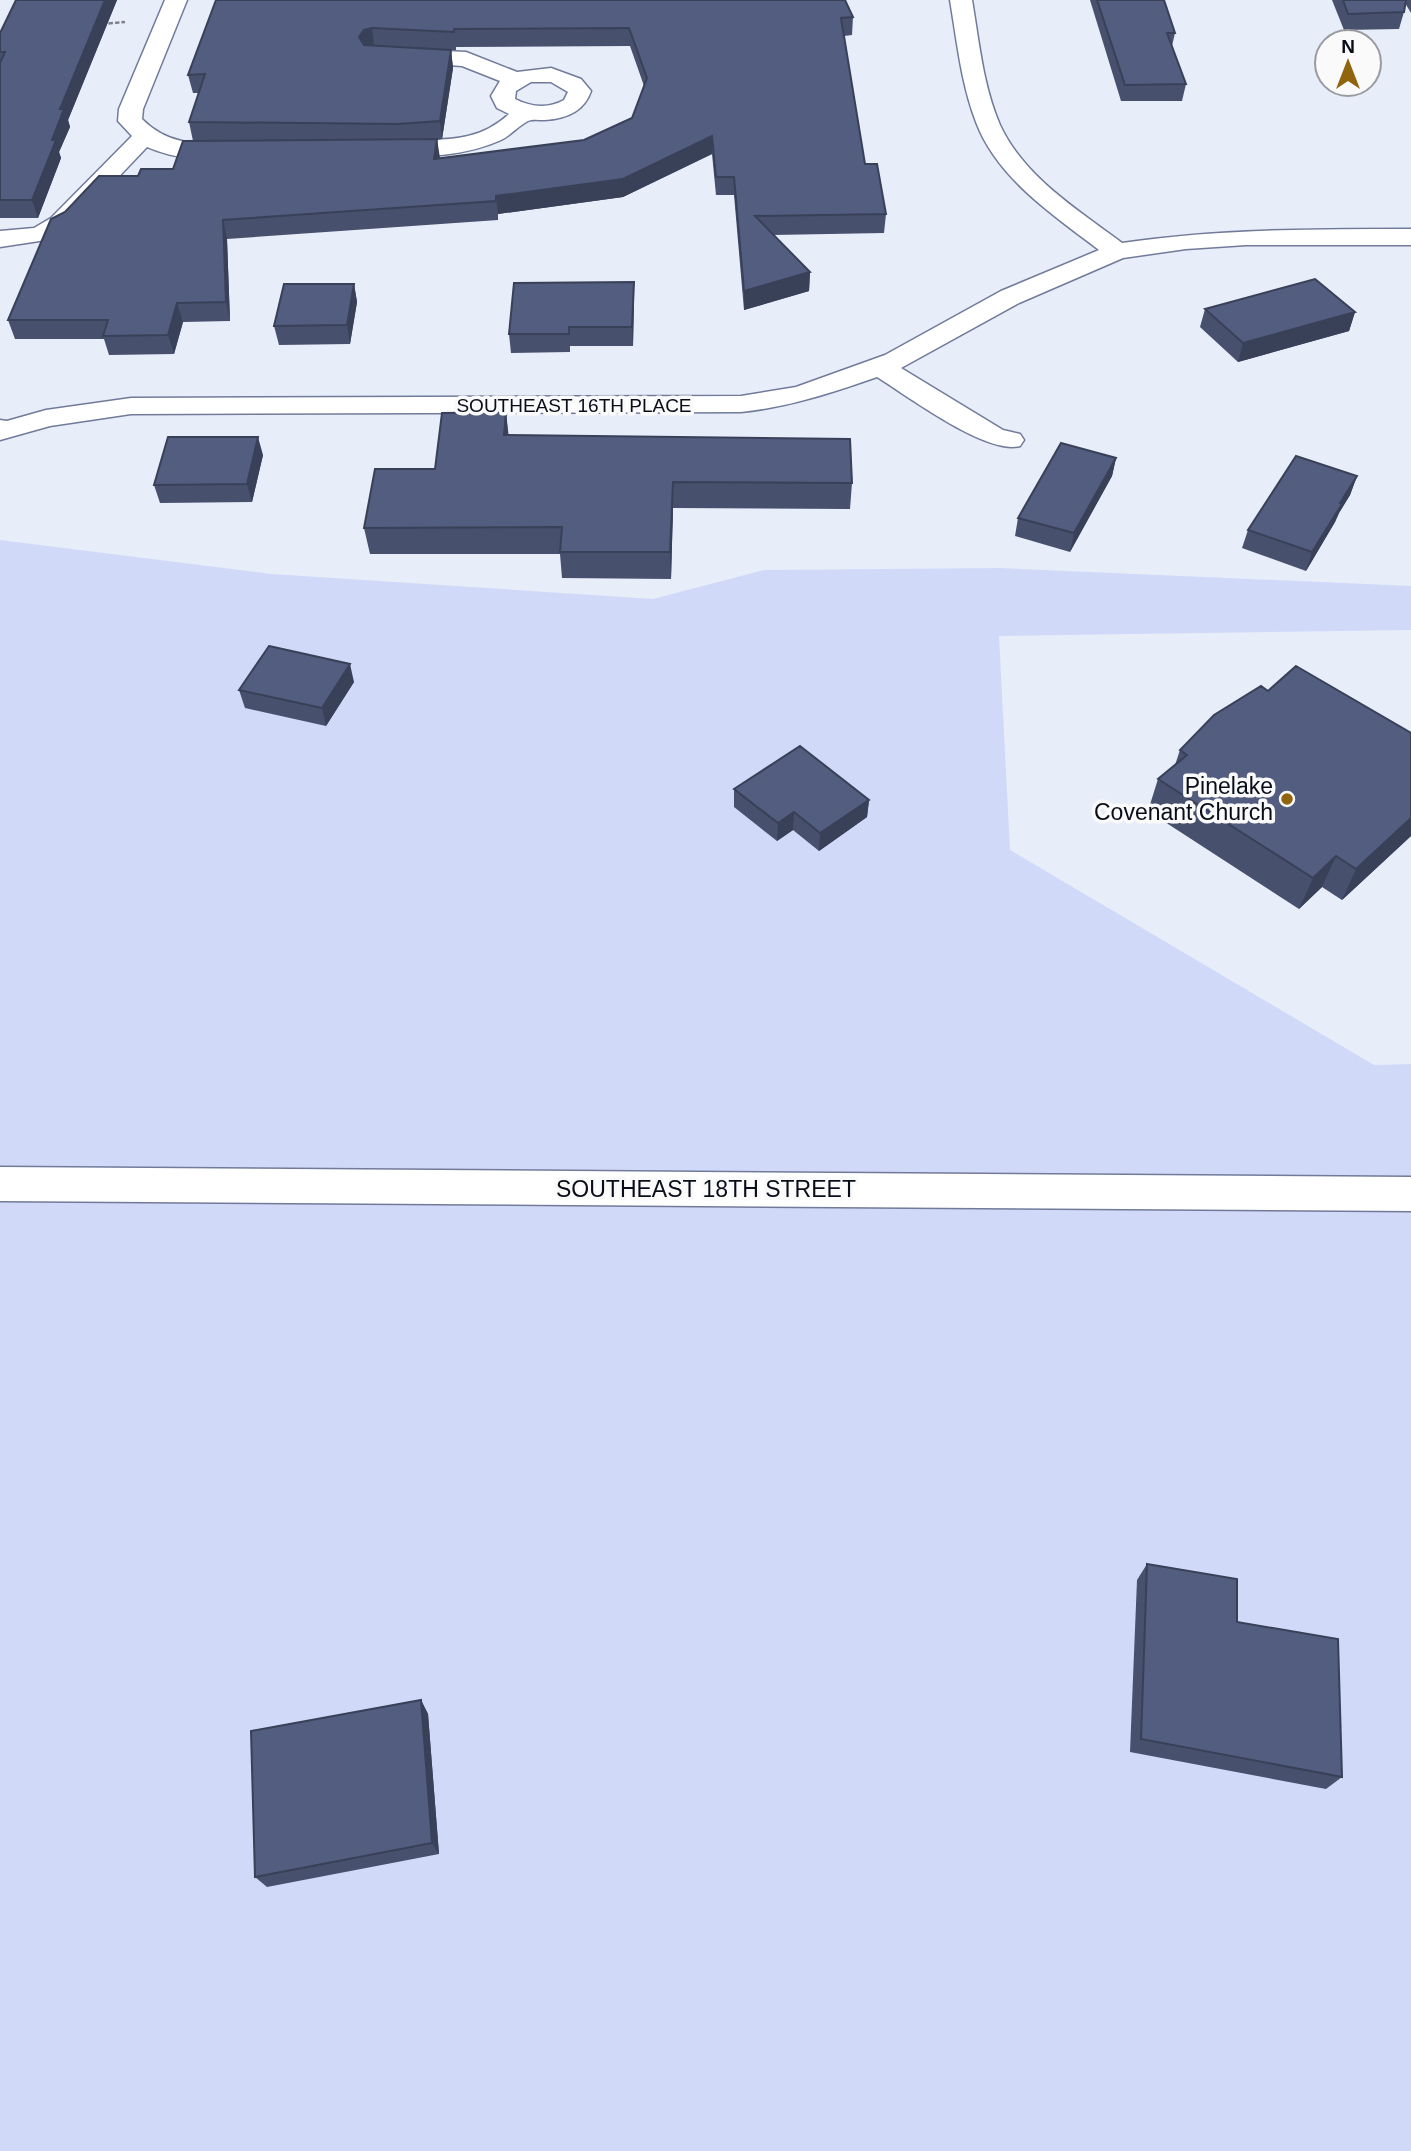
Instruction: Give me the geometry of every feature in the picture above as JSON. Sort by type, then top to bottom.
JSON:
[{"type":"street","points":[[961,0],[980,102],[993,134],[1014,166],[1041,194],[1117,251]]},
{"type":"street","points":[[172,10],[131,109],[130,121],[150,140],[177,150],[254,151]]},
{"type":"street","points":[[375,56],[435,55],[466,59],[517,80]]},
{"type":"street","points":[[531,76],[558,76],[577,85],[580,91],[573,104],[564,109],[537,113],[524,111],[505,103],[502,96],[503,90],[517,80],[531,76]]},
{"type":"street","points":[[360,150],[426,150],[457,146],[487,138],[515,122],[524,111]]},
{"type":"street","points":[[0,239],[40,234],[50,230],[78,207],[107,172],[150,140]]},
{"type":"street","name":"SOUTHEAST 16TH PLACE","points":[[1,430],[46,418],[131,406],[741,404],[779,400],[880,367],[968,323],[1010,297],[1117,251],[1186,241],[1247,237],[1411,237]]},
{"type":"street","points":[[880,367],[993,436],[1010,439]]},
{"type":"street","name":"SOUTHEAST 18TH STREET","points":[[0,1184],[1411,1194]]},
{"type":"path","points":[[94,24],[172,10]]},
{"type":"shaded area","points":[[0,540],[272,574],[653,599],[764,570],[1001,568],[1411,586],[1411,630],[999,636],[1010,850],[1374,1065],[1411,1064],[1411,2151],[0,2151]]},
{"type":"building","points":[[16,0],[105,0],[60,109],[64,109],[52,140],[56,140],[32,200],[0,200],[0,63],[5,52],[0,52],[0,33]]},
{"type":"building","points":[[216,0],[845,0],[853,17],[841,18],[865,164],[877,164],[886,214],[755,216],[810,272],[744,291],[734,177],[716,177],[712,136],[623,179],[496,196],[496,201],[223,220],[226,302],[177,303],[168,335],[103,336],[108,320],[8,320],[51,219],[65,212],[99,176],[138,176],[141,169],[173,169],[183,141],[437,139],[434,159],[584,140],[632,118],[647,78],[629,28],[454,29],[454,32],[372,28],[364,30],[359,37],[364,45],[451,50],[440,121],[398,124],[189,122],[205,74],[188,75]]},
{"type":"building","points":[[1097,0],[1164,0],[1175,33],[1167,33],[1186,84],[1125,85]]},
{"type":"building","points":[[1343,0],[1406,0],[1404,12],[1348,14]]},
{"type":"building","points":[[1315,279],[1355,312],[1243,343],[1205,309]]},
{"type":"building","points":[[634,282],[632,327],[569,327],[569,334],[509,334],[514,283]]},
{"type":"building","points":[[284,284],[354,284],[347,325],[274,326]]},
{"type":"building","points":[[506,412],[504,435],[850,439],[852,483],[673,482],[670,552],[560,552],[562,527],[364,528],[375,469],[435,469],[442,413]]},
{"type":"building","points":[[168,437],[258,437],[247,484],[154,485]]},
{"type":"building","points":[[1061,443],[1116,458],[1074,533],[1018,518]]},
{"type":"building","points":[[1296,456],[1357,476],[1312,552],[1248,530]]},
{"type":"building","points":[[269,646],[350,664],[322,708],[239,690]]},
{"type":"building","name":"Pinelake Covenant Church","points":[[1296,666],[1411,733],[1411,818],[1356,869],[1336,856],[1313,878],[1158,779],[1187,755],[1180,750],[1214,715],[1261,686],[1268,691]]},
{"type":"building","points":[[800,746],[869,800],[820,833],[794,812],[778,823],[734,789]]},
{"type":"building","points":[[1147,1564],[1237,1579],[1237,1622],[1338,1639],[1342,1777],[1141,1739]]},
{"type":"building","points":[[421,1700],[432,1843],[255,1877],[251,1731]]},
{"type":"place","name":"Pinelake Covenant Church","points":[[1287,799]]}]
